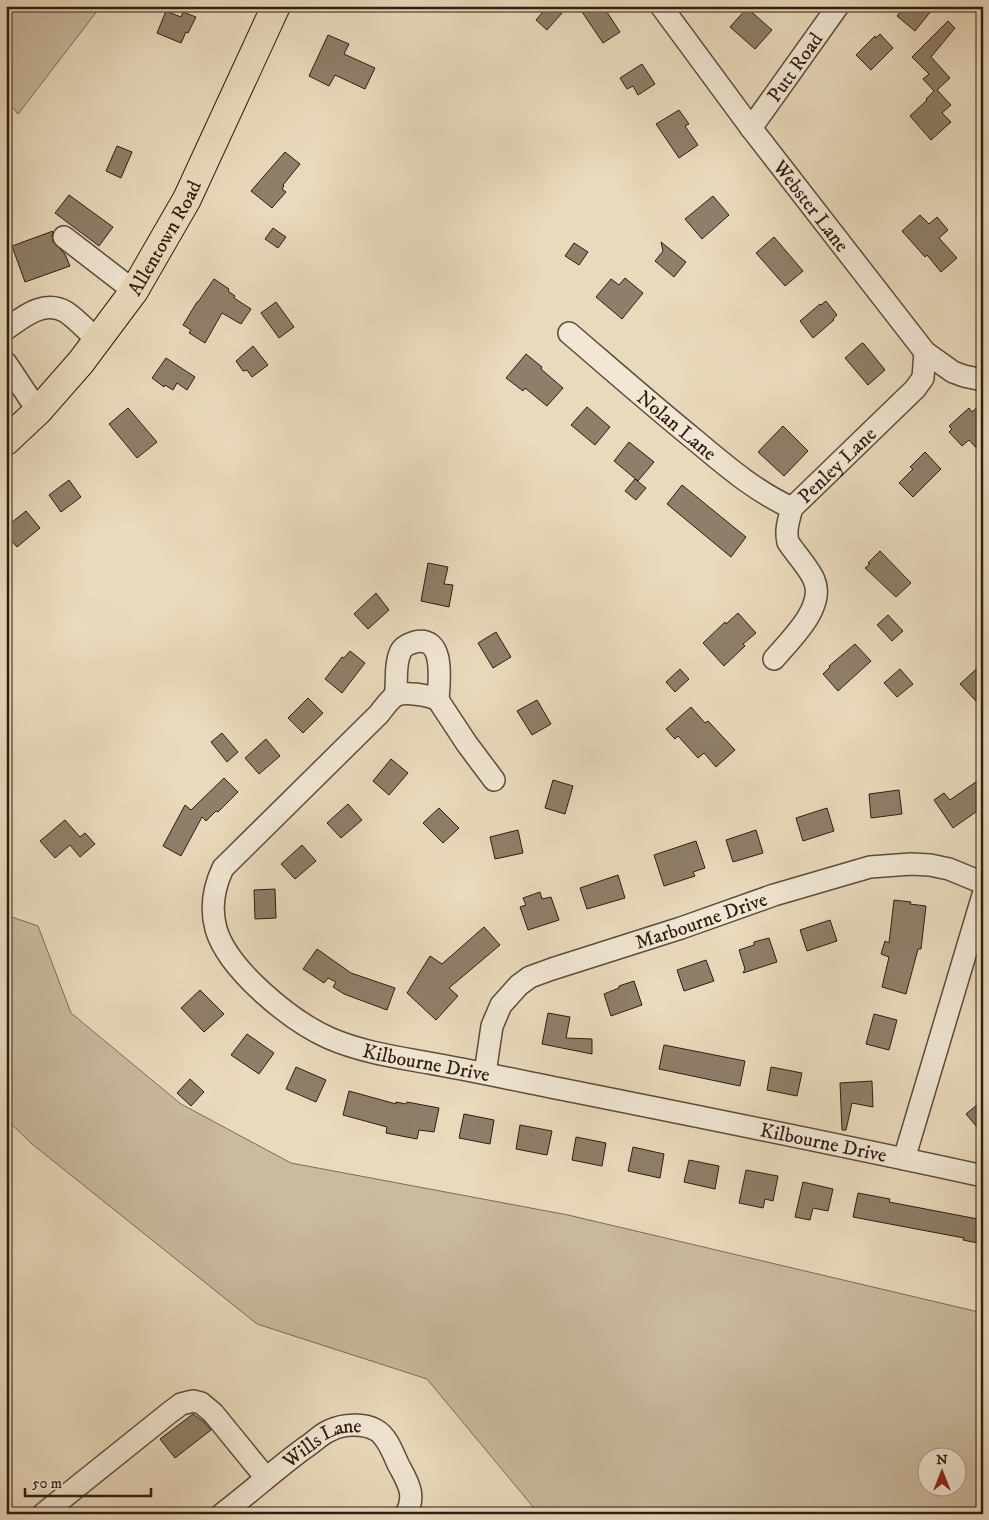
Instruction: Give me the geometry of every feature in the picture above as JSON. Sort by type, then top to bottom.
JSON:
[{"type":"main road","name":"Allentown Road","points":[[6,441],[38,411],[81,362],[134,292],[187,199],[276,6]]},
{"type":"street","name":"Webster Lane","points":[[661,6],[751,128],[926,352],[953,372],[983,380]]},
{"type":"street","name":"Putt Road","points":[[751,128],[838,6]]},
{"type":"street","points":[[64,237],[134,292]]},
{"type":"street","points":[[6,329],[40,308],[52,307],[66,312],[97,340]]},
{"type":"street","name":"Nolan Lane","points":[[570,333],[714,456],[768,496],[792,508]]},
{"type":"street","name":"Penley Lane","points":[[774,659],[801,627],[811,612],[815,600],[814,580],[788,542],[786,535],[792,508],[915,389],[923,378],[926,352]]},
{"type":"street","points":[[6,363],[38,411]]},
{"type":"street","points":[[438,700],[439,664],[436,651],[430,644],[424,642],[407,645],[400,651],[397,661],[395,696],[409,694],[432,696],[438,700],[494,780]]},
{"type":"street","name":"Kilbourne Drive","points":[[395,696],[223,868],[216,883],[214,897],[215,927],[220,941],[228,954],[251,981],[273,1003],[329,1038],[368,1051],[484,1073],[983,1176]]},
{"type":"street","name":"Marbourne Drive","points":[[484,1073],[492,1026],[501,1005],[519,985],[530,977],[672,931],[774,895],[870,867],[911,864],[930,865],[949,869],[983,883]]},
{"type":"street","points":[[904,1159],[983,895]]},
{"type":"street","points":[[43,1514],[169,1413],[181,1404],[193,1401],[200,1403],[213,1413],[266,1478]]},
{"type":"street","name":"Wills Lane","points":[[222,1514],[288,1460],[330,1430],[351,1426],[369,1427],[377,1430],[384,1438],[409,1485],[412,1496],[410,1507],[406,1514]]},
{"type":"shaded area","points":[[6,6],[101,6],[18,114],[6,99]]},
{"type":"shaded area","points":[[6,915],[38,926],[71,1013],[181,1104],[291,1163],[568,1215],[983,1313],[983,1514],[539,1514],[427,1379],[257,1324],[32,1144],[6,1119]]},
{"type":"building","points":[[548,6],[554,6],[562,13],[547,30],[536,20]]},
{"type":"building","points":[[578,6],[603,6],[620,32],[603,43]]},
{"type":"building","points":[[905,6],[935,6],[915,31],[897,16]]},
{"type":"building","points":[[747,8],[772,30],[755,49],[730,27]]},
{"type":"building","points":[[166,11],[181,17],[183,12],[196,17],[181,43],[157,33]]},
{"type":"building","points":[[948,21],[955,28],[931,57],[950,78],[937,90],[951,105],[942,113],[951,122],[931,140],[910,116],[934,91],[923,79],[929,74],[912,57]]},
{"type":"building","points":[[880,34],[893,48],[871,70],[856,55],[875,36],[876,38]]},
{"type":"building","points":[[328,35],[349,44],[344,54],[375,68],[365,89],[335,75],[329,86],[309,76]]},
{"type":"building","points":[[642,64],[655,84],[638,95],[633,86],[627,89],[620,78]]},
{"type":"building","points":[[679,110],[689,124],[685,126],[698,145],[679,158],[656,124]]},
{"type":"building","points":[[117,146],[132,152],[121,178],[106,171]]},
{"type":"building","points":[[285,152],[300,164],[283,185],[282,189],[286,192],[272,208],[251,191]]},
{"type":"building","points":[[69,195],[113,227],[99,246],[55,213]]},
{"type":"building","points":[[713,196],[729,215],[702,239],[685,219]]},
{"type":"building","points":[[920,215],[929,224],[937,217],[948,230],[939,238],[957,258],[941,272],[927,255],[925,257],[902,231]]},
{"type":"building","points":[[273,228],[286,237],[278,248],[265,239]]},
{"type":"building","points":[[53,231],[53,242],[65,254],[70,266],[25,282],[12,246]]},
{"type":"building","points":[[774,237],[803,271],[785,286],[756,253]]},
{"type":"building","points":[[661,242],[686,262],[674,277],[655,261],[663,251]]},
{"type":"building","points":[[574,243],[588,252],[579,265],[565,256]]},
{"type":"building","points":[[625,278],[643,293],[622,319],[596,297],[611,279],[619,285]]},
{"type":"building","points":[[214,279],[229,289],[228,291],[235,296],[234,298],[251,309],[241,324],[222,313],[205,343],[189,333],[191,330],[183,325]]},
{"type":"building","points":[[826,301],[837,315],[834,320],[813,338],[800,321]]},
{"type":"building","points":[[276,302],[294,327],[279,338],[261,313]]},
{"type":"building","points":[[862,343],[885,370],[868,385],[845,358]]},
{"type":"building","points":[[253,346],[268,365],[252,377],[247,370],[243,371],[236,361]]},
{"type":"building","points":[[526,354],[563,388],[547,406],[525,388],[523,391],[506,378]]},
{"type":"building","points":[[166,358],[195,377],[187,390],[177,383],[173,390],[165,385],[164,387],[152,378]]},
{"type":"building","points":[[983,402],[983,455],[969,440],[962,446],[949,432],[952,429],[949,426],[969,408],[972,412]]},
{"type":"building","points":[[587,407],[610,427],[595,445],[571,425]]},
{"type":"building","points":[[128,408],[157,442],[137,458],[109,424]]},
{"type":"building","points":[[783,426],[808,451],[784,476],[758,452]]},
{"type":"building","points":[[629,442],[654,462],[638,481],[614,461]]},
{"type":"building","points":[[925,452],[941,469],[913,497],[899,483],[913,469],[910,467]]},
{"type":"building","points":[[635,479],[646,488],[636,500],[625,491]]},
{"type":"building","points":[[69,480],[81,497],[61,512],[49,495]]},
{"type":"building","points":[[682,485],[746,537],[731,557],[667,504]]},
{"type":"building","points":[[26,511],[40,528],[17,547],[6,534],[6,527]]},
{"type":"building","points":[[880,551],[911,583],[896,597],[865,568]]},
{"type":"building","points":[[428,563],[448,567],[444,584],[453,585],[449,607],[421,601]]},
{"type":"building","points":[[376,593],[389,610],[368,629],[354,614]]},
{"type":"building","points":[[738,613],[756,633],[743,644],[745,646],[724,666],[703,643],[725,622],[726,624]]},
{"type":"building","points":[[888,615],[903,631],[892,641],[877,625]]},
{"type":"building","points":[[496,632],[511,657],[493,668],[478,643]]},
{"type":"building","points":[[855,644],[871,661],[838,691],[823,674],[829,666]]},
{"type":"building","points":[[350,651],[365,663],[342,693],[325,679],[342,657],[344,658]]},
{"type":"building","points":[[983,663],[983,695],[976,701],[960,684]]},
{"type":"building","points":[[680,669],[689,679],[675,692],[666,682]]},
{"type":"building","points":[[900,669],[913,684],[897,697],[884,683]]},
{"type":"building","points":[[308,698],[323,713],[303,733],[288,718]]},
{"type":"building","points":[[537,700],[551,724],[532,735],[517,711]]},
{"type":"building","points":[[691,707],[705,723],[708,721],[735,750],[716,767],[704,753],[698,758],[678,736],[675,739],[666,729]]},
{"type":"building","points":[[222,733],[238,752],[227,762],[211,742]]},
{"type":"building","points":[[266,739],[280,756],[259,774],[245,758]]},
{"type":"building","points":[[391,759],[408,773],[389,795],[373,781]]},
{"type":"building","points":[[983,777],[983,802],[977,806],[980,809],[953,828],[934,800],[944,793],[950,800]]},
{"type":"building","points":[[224,778],[238,792],[206,821],[202,817],[181,856],[163,846],[185,805],[191,810]]},
{"type":"building","points":[[553,780],[573,786],[565,814],[545,808]]},
{"type":"building","points":[[899,790],[902,814],[871,818],[869,794]]},
{"type":"building","points":[[348,804],[362,820],[341,838],[327,823]]},
{"type":"building","points":[[439,808],[459,828],[443,843],[423,823]]},
{"type":"building","points":[[827,808],[834,831],[803,841],[796,818]]},
{"type":"building","points":[[65,820],[80,837],[85,833],[95,844],[80,857],[70,845],[55,858],[40,841]]},
{"type":"building","points":[[518,830],[523,853],[495,859],[490,837]]},
{"type":"building","points":[[756,830],[763,853],[733,862],[726,840]]},
{"type":"building","points":[[696,841],[705,868],[693,872],[695,876],[664,886],[654,855]]},
{"type":"building","points":[[302,845],[316,861],[295,879],[281,864]]},
{"type":"building","points":[[618,875],[625,898],[587,909],[580,888]]},
{"type":"building","points":[[275,889],[276,918],[255,919],[254,890]]},
{"type":"building","points":[[540,892],[542,899],[551,897],[559,920],[528,930],[520,907],[526,905],[523,898]]},
{"type":"building","points":[[894,900],[926,906],[921,949],[918,949],[906,994],[882,987],[889,957],[881,954],[885,941],[889,943]]},
{"type":"building","points":[[830,920],[837,941],[807,951],[800,930]]},
{"type":"building","points":[[484,927],[500,945],[449,988],[458,996],[436,1020],[407,993],[430,956],[442,964]]},
{"type":"building","points":[[769,938],[777,962],[743,973],[745,969],[739,950],[754,945],[754,942]]},
{"type":"building","points":[[317,949],[351,973],[395,988],[387,1010],[344,994],[333,987],[336,982],[328,978],[324,983],[303,969]]},
{"type":"building","points":[[706,960],[714,981],[684,991],[677,970]]},
{"type":"building","points":[[634,981],[642,1005],[611,1016],[604,994]]},
{"type":"building","points":[[200,990],[224,1014],[204,1032],[181,1008]]},
{"type":"building","points":[[548,1013],[570,1017],[566,1038],[592,1039],[592,1054],[542,1044]]},
{"type":"building","points":[[874,1014],[897,1020],[889,1050],[866,1044]]},
{"type":"building","points":[[247,1034],[274,1053],[259,1074],[231,1055]]},
{"type":"building","points":[[664,1045],[745,1061],[740,1086],[659,1069]]},
{"type":"building","points":[[296,1067],[326,1080],[316,1102],[286,1089]]},
{"type":"building","points":[[771,1067],[802,1073],[797,1096],[767,1090]]},
{"type":"building","points":[[190,1079],[204,1092],[191,1106],[177,1093]]},
{"type":"building","points":[[872,1081],[873,1107],[852,1103],[846,1130],[842,1130],[840,1083]]},
{"type":"building","points":[[349,1091],[396,1104],[396,1102],[406,1104],[407,1102],[439,1108],[434,1132],[419,1130],[417,1139],[386,1133],[387,1127],[343,1115]]},
{"type":"building","points":[[983,1100],[983,1134],[966,1114]]},
{"type":"building","points":[[464,1114],[494,1120],[490,1144],[459,1138]]},
{"type":"building","points":[[520,1125],[552,1131],[547,1155],[516,1149]]},
{"type":"building","points":[[576,1137],[606,1143],[602,1166],[572,1160]]},
{"type":"building","points":[[633,1147],[664,1154],[660,1178],[628,1171]]},
{"type":"building","points":[[689,1160],[719,1166],[715,1189],[684,1182]]},
{"type":"building","points":[[746,1170],[778,1176],[773,1201],[765,1199],[763,1208],[739,1203]]},
{"type":"building","points":[[803,1182],[833,1189],[828,1211],[813,1208],[810,1220],[795,1217]]},
{"type":"building","points":[[858,1193],[890,1199],[889,1202],[983,1220],[983,1244],[963,1240],[964,1238],[853,1217]]},
{"type":"building","points":[[193,1414],[211,1430],[175,1458],[160,1439]]}]
